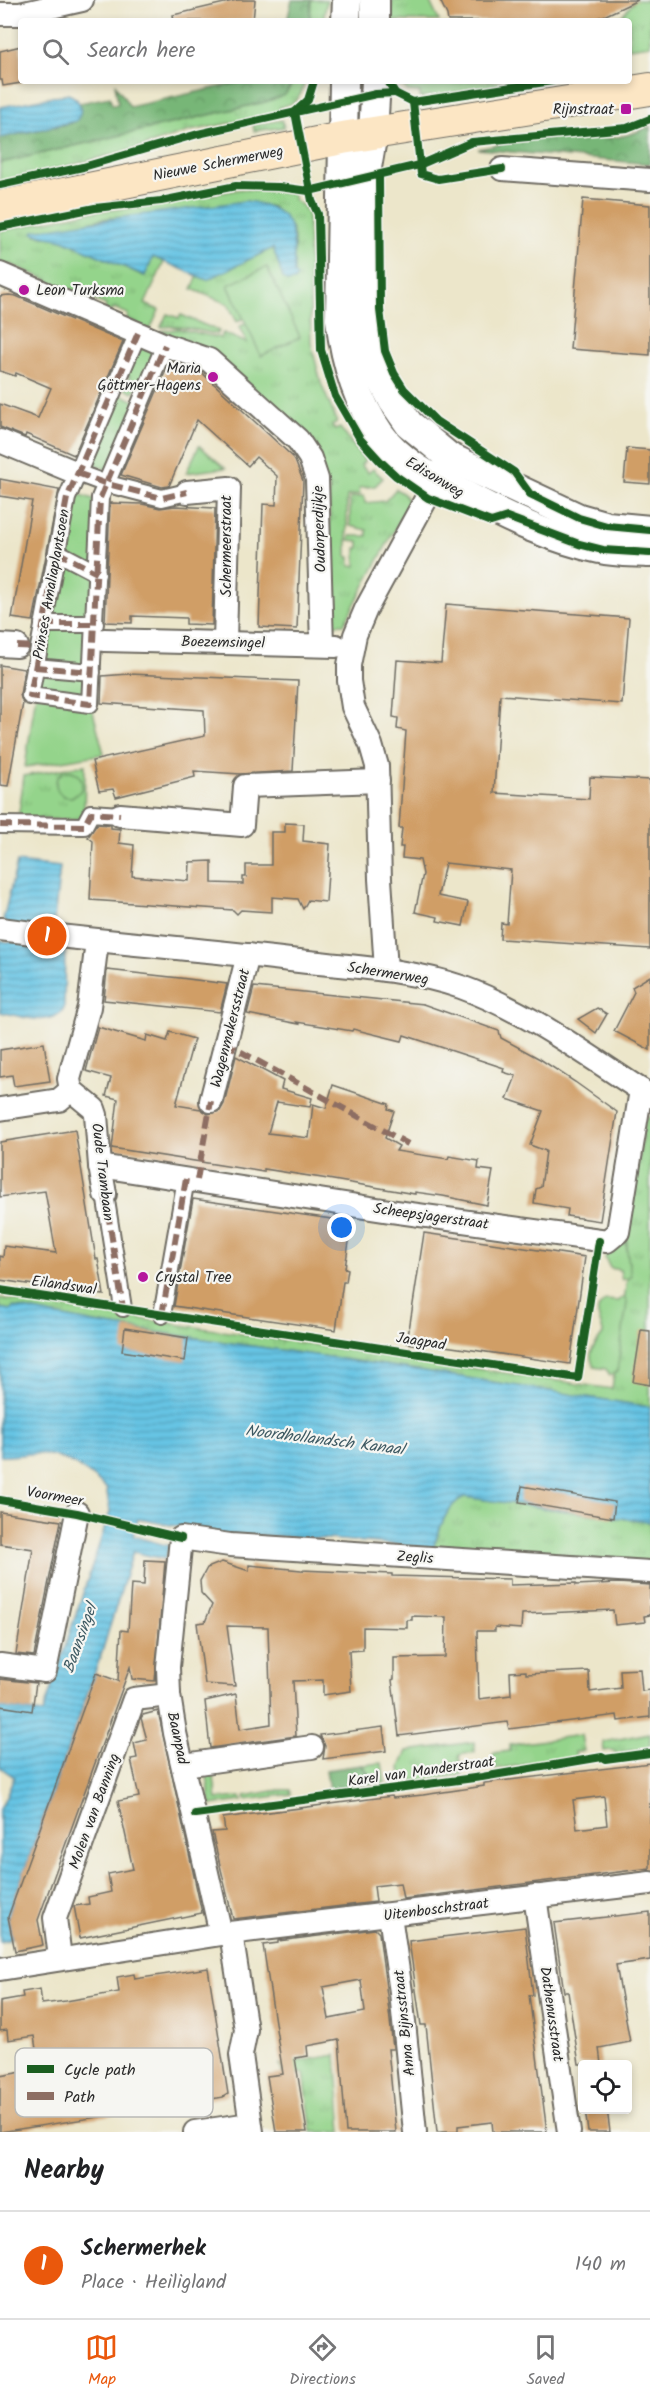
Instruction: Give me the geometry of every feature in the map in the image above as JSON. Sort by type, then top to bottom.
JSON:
[{"type":"main road","name":"Nieuwe Schermerweg","points":[[0,207],[342,138],[650,89]]},
{"type":"street","points":[[0,14],[20,14],[82,0]]},
{"type":"street","points":[[346,18],[347,0]]},
{"type":"street","points":[[375,0],[375,18]]},
{"type":"street","points":[[342,138],[344,84]]},
{"type":"street","points":[[373,133],[376,84]]},
{"type":"street","name":"Edisonweg","points":[[373,133],[365,178],[365,307],[373,354],[382,382],[400,412],[427,440],[443,469],[507,517],[552,536],[603,550],[650,553]]},
{"type":"street","name":"Edisonweg","points":[[342,138],[340,319],[349,371],[361,402],[381,435],[411,465],[443,469],[579,518],[608,526],[650,530]]},
{"type":"street","points":[[502,169],[650,180]]},
{"type":"street","name":"Oudorperdijkje","points":[[0,274],[165,345],[209,360],[298,440],[310,458],[317,479],[322,645]]},
{"type":"street","name":"Prinses Amaliaplantsoen","points":[[92,672],[90,704],[30,696],[36,667],[18,646],[43,624],[67,498],[138,333]]},
{"type":"street","points":[[36,667],[92,672],[98,635],[97,573],[100,498],[104,483],[165,345]]},
{"type":"street","points":[[0,441],[104,483],[162,498],[187,492]]},
{"type":"street","points":[[386,970],[375,755],[350,696],[349,665],[352,646],[366,609],[443,469]]},
{"type":"street","name":"Schermeerstraat","points":[[187,492],[229,489],[225,642]]},
{"type":"street","points":[[57,552],[97,573]]},
{"type":"street","points":[[43,624],[98,635]]},
{"type":"street","name":"Boezemsingel","points":[[98,635],[352,646]]},
{"type":"street","points":[[0,825],[84,826],[91,813],[242,825],[245,786],[378,781]]},
{"type":"street","name":"Schermerweg","points":[[0,929],[47,936],[386,970],[433,979],[495,1001],[552,1031],[646,1093]]},
{"type":"street","points":[[0,1109],[59,1100],[71,1090],[69,1079],[88,1007],[97,941]]},
{"type":"street","name":"Wagenmakersstraat","points":[[212,1101],[248,955]]},
{"type":"street","name":"Oude Trambaan","points":[[71,1090],[94,1109],[100,1166],[123,1308]]},
{"type":"street","name":"Scheepsjagerstraat","points":[[100,1166],[390,1211],[607,1241],[618,1232],[646,1093]]},
{"type":"street","points":[[162,1315],[186,1179]]},
{"type":"street","name":"Voormeer","points":[[0,1665],[45,1671],[77,1513]]},
{"type":"street","name":"Zeglis","points":[[181,1538],[230,1545],[650,1572]]},
{"type":"street","name":"Baanpad","points":[[181,1538],[168,1667],[169,1695],[226,1934],[246,2030],[242,2055],[251,2128]]},
{"type":"street","name":"Molen van Banning","points":[[60,1958],[55,1918],[134,1699],[169,1695]]},
{"type":"street","points":[[184,1765],[312,1747]]},
{"type":"street","name":"Uitenboschstraat","points":[[226,1934],[650,1883]]},
{"type":"street","name":"Dathenusstraat","points":[[535,1896],[569,2132]]},
{"type":"street","name":"Anna Bijnsstraat","points":[[390,1915],[401,1992],[415,2132]]},
{"type":"street","points":[[0,1969],[226,1934]]},
{"type":"street","points":[[195,2132],[251,2128]]},
{"type":"green space","points":[[292,0],[311,0],[310,18],[288,18]]},
{"type":"green space","points":[[311,0],[327,0],[324,18],[310,18]]},
{"type":"green space","points":[[392,0],[429,0],[438,18],[392,18]]},
{"type":"green space","points":[[635,0],[650,0],[650,45],[632,48],[632,18],[618,18],[623,15]]},
{"type":"green space","points":[[115,84],[130,107],[233,84],[291,84],[285,95],[265,102],[0,163],[0,138],[72,123],[80,107],[79,103],[110,97],[112,105],[118,104]]},
{"type":"green space","points":[[304,84],[297,99],[291,104],[280,107],[281,113],[190,131],[138,148],[0,183],[0,163],[265,102],[279,97],[291,85]]},
{"type":"green space","points":[[401,84],[513,84],[420,98],[420,92],[408,91]]},
{"type":"green space","points":[[282,120],[284,127],[254,131],[253,125]]},
{"type":"green space","points":[[650,126],[650,164],[478,149],[553,136],[602,138],[624,136]]},
{"type":"green space","points":[[241,189],[294,193],[294,200],[303,206],[308,214],[311,343],[321,383],[337,422],[332,425],[335,430],[340,428],[365,461],[361,465],[368,473],[373,469],[383,478],[375,486],[359,488],[360,494],[347,496],[347,557],[350,557],[350,566],[356,566],[356,548],[359,548],[359,541],[349,540],[350,536],[367,536],[367,530],[350,526],[350,498],[364,496],[365,503],[385,501],[396,489],[404,494],[409,503],[344,624],[326,625],[331,571],[329,488],[197,345],[160,331],[179,329],[220,338],[223,333],[247,343],[239,327],[246,323],[262,356],[244,318],[237,322],[228,304],[192,289],[198,276],[207,280],[273,248],[283,278],[294,273],[294,237],[291,227],[273,207],[246,201],[156,214],[101,219],[36,235],[63,240],[144,276],[153,257],[164,262],[145,304],[159,310],[150,330],[127,319],[128,314],[114,308],[111,312],[105,311],[106,305],[87,297],[84,301],[77,298],[78,293],[62,286],[58,290],[49,286],[50,281],[10,264],[6,269],[0,269],[0,231],[89,212],[145,207]]},
{"type":"green space","points":[[267,267],[300,337],[261,356],[228,285]]},
{"type":"green space","points":[[167,314],[179,318],[181,315],[219,331],[217,334],[161,327]]},
{"type":"green space","points":[[137,343],[158,352],[144,386],[138,384],[133,393],[125,389],[130,376],[124,374]]},
{"type":"green space","points":[[116,392],[137,402],[108,470],[86,461]]},
{"type":"green space","points":[[200,446],[225,468],[186,473]]},
{"type":"green space","points":[[73,492],[96,500],[91,704],[104,754],[25,767],[40,666]]},
{"type":"green space","points":[[85,765],[84,820],[18,819],[24,776]]},
{"type":"green space","points":[[69,771],[78,775],[82,784],[78,793],[69,797],[60,793],[56,784],[60,775]]},
{"type":"green space","points":[[650,1116],[650,1407],[411,1369],[100,1324],[13,1307],[10,1310],[0,1308],[0,1298],[612,1389],[627,1279],[627,1234],[645,1119]]},
{"type":"green space","points":[[625,1237],[631,1277],[622,1280],[620,1270],[610,1268],[605,1258],[609,1251]]},
{"type":"green space","points":[[624,1297],[627,1303],[617,1372],[610,1375],[606,1369],[594,1367],[591,1357],[592,1349],[603,1334],[598,1312],[601,1304],[606,1300],[617,1301]]},
{"type":"green space","points":[[464,1497],[650,1522],[650,1564],[433,1548],[448,1512]]},
{"type":"green space","points":[[650,1733],[650,1748],[616,1753],[612,1750],[604,1751],[603,1742]]},
{"type":"green space","points":[[581,1735],[584,1751],[575,1752],[576,1758],[495,1769],[493,1753],[510,1751],[510,1745]]},
{"type":"green space","points":[[474,1742],[475,1752],[459,1755],[462,1775],[410,1782],[409,1774],[401,1775],[400,1767],[407,1751]]},
{"type":"green space","points":[[382,1763],[385,1783],[370,1784],[368,1772],[362,1765]]},
{"type":"green space","points":[[362,1765],[369,1776],[370,1784],[329,1790],[326,1770]]},
{"type":"green space","points":[[206,1768],[213,1771],[217,1799],[241,1797],[242,1801],[211,1805]]},
{"type":"green space","points":[[290,1790],[291,1794],[246,1800],[245,1796]]},
{"type":"green space","points":[[336,2055],[342,2132],[312,2132],[304,2073],[297,2074],[296,2070],[282,2073],[280,2064]]},
{"type":"water","points":[[68,94],[76,98],[80,105],[79,117],[76,121],[0,138],[0,107]]},
{"type":"water","points":[[246,201],[275,209],[289,224],[294,245],[294,273],[297,277],[294,281],[287,282],[283,278],[273,248],[207,280],[153,257],[145,276],[63,240],[33,233],[87,222]]},
{"type":"water","points":[[17,862],[60,867],[53,929],[35,944],[65,948],[64,1009],[51,1018],[34,1019],[0,1012],[0,941],[22,943],[3,920]]},
{"type":"water","points":[[13,1307],[100,1324],[411,1369],[650,1407],[650,1522],[464,1497],[457,1501],[448,1512],[433,1548],[330,1539],[225,1535],[138,1519],[133,1536],[169,1546],[165,1559],[133,1552],[102,1652],[8,1917],[12,1939],[0,1942],[0,1810],[14,1777],[0,1767],[0,1707],[43,1713],[110,1512],[106,1488],[71,1462],[41,1454],[0,1456],[0,1308],[10,1310]]},
{"type":"building","points":[[237,0],[255,0],[253,18],[174,18],[173,15]]},
{"type":"building","points":[[440,0],[638,0],[597,18],[448,18]]},
{"type":"building","points":[[18,47],[18,84],[3,86],[0,80],[0,51]]},
{"type":"building","points":[[583,199],[650,205],[650,355],[570,349]]},
{"type":"building","points":[[9,295],[123,342],[74,455],[26,434],[25,437],[0,427],[0,404],[38,418],[51,388],[16,373],[15,376],[0,371],[0,296]]},
{"type":"building","points":[[170,361],[201,372],[294,458],[303,481],[297,629],[259,627],[263,504],[276,505],[277,476],[256,457],[248,466],[197,420],[169,486],[162,487],[121,475]]},
{"type":"building","points":[[627,448],[650,450],[650,484],[624,482]]},
{"type":"building","points":[[0,479],[59,490],[33,621],[12,618],[32,501],[0,496]]},
{"type":"building","points":[[110,503],[142,504],[160,508],[175,506],[215,508],[212,625],[186,624],[186,618],[132,616],[132,623],[105,622]]},
{"type":"building","points":[[446,604],[629,618],[622,704],[500,695],[494,793],[589,799],[590,777],[650,780],[650,949],[500,939],[501,923],[507,924],[511,870],[445,863],[438,896],[468,902],[463,926],[437,921],[438,917],[415,912],[423,874],[420,860],[402,858],[403,847],[400,847],[402,828],[399,828],[406,731],[397,729],[398,718],[393,717],[397,660],[441,663]]},
{"type":"building","points":[[0,665],[24,669],[20,695],[23,703],[8,786],[0,785]]},
{"type":"building","points":[[129,674],[298,681],[293,771],[241,774],[194,771],[195,777],[116,797],[113,789],[99,791],[92,761],[205,736],[204,710],[101,703],[102,676]]},
{"type":"building","points":[[285,823],[304,824],[303,841],[330,844],[326,902],[308,900],[303,909],[298,899],[272,897],[272,912],[241,910],[237,914],[233,910],[90,900],[93,841],[88,837],[97,824],[111,825],[111,828],[120,829],[119,843],[134,845],[132,876],[189,881],[190,862],[212,861],[212,883],[243,884],[243,877],[246,877],[246,865],[271,865],[271,832],[285,832]]},
{"type":"building","points":[[107,970],[227,984],[220,1012],[104,1000]]},
{"type":"building","points":[[650,976],[650,1050],[614,1031],[634,992],[632,987]]},
{"type":"building","points":[[254,987],[423,1004],[499,1031],[501,1038],[540,1059],[575,1082],[617,1112],[600,1221],[567,1216],[568,1209],[534,1203],[536,1189],[541,1187],[546,1151],[530,1145],[543,1111],[507,1099],[516,1076],[503,1072],[504,1068],[404,1035],[402,1041],[353,1029],[352,1031],[297,1022],[299,1024],[247,1014]]},
{"type":"building","points":[[597,1008],[607,1014],[596,1033],[578,1019]]},
{"type":"building","points":[[98,1027],[146,1041],[147,1035],[167,1041],[170,1032],[194,1039],[176,1105],[201,1109],[208,1114],[220,1111],[224,1104],[236,1056],[283,1081],[281,1089],[312,1098],[310,1107],[277,1102],[268,1133],[309,1138],[313,1104],[326,1108],[333,1085],[389,1104],[388,1109],[394,1111],[385,1138],[399,1146],[396,1151],[479,1161],[478,1169],[493,1171],[487,1205],[443,1196],[415,1192],[415,1194],[264,1169],[264,1172],[112,1148],[118,1099],[106,1096],[111,1078],[86,1071]]},
{"type":"building","points":[[44,1043],[50,1081],[14,1086],[12,1075],[0,1077],[0,1050]]},
{"type":"building","points":[[75,1130],[104,1295],[0,1280],[0,1256],[3,1257],[4,1246],[56,1253],[45,1191],[0,1197],[0,1142]]},
{"type":"building","points":[[193,1199],[352,1222],[345,1268],[348,1269],[346,1282],[343,1282],[336,1330],[174,1306]]},
{"type":"building","points":[[424,1233],[585,1257],[570,1364],[424,1343],[423,1346],[407,1343]]},
{"type":"building","points":[[125,1328],[188,1338],[185,1361],[122,1351]]},
{"type":"building","points":[[641,1330],[650,1331],[650,1385],[633,1382]]},
{"type":"building","points":[[522,1486],[615,1502],[613,1518],[519,1502]]},
{"type":"building","points":[[0,1512],[61,1521],[34,1656],[16,1654],[33,1549],[0,1544]]},
{"type":"building","points":[[145,1560],[165,1561],[155,1681],[132,1679],[130,1667],[38,1920],[43,1945],[15,1951],[8,1917],[96,1673],[118,1681],[121,1630],[128,1631],[131,1584],[144,1585]]},
{"type":"building","points":[[222,1562],[249,1571],[249,1565],[392,1574],[392,1576],[510,1579],[510,1585],[618,1583],[650,1585],[650,1615],[644,1616],[645,1622],[615,1625],[613,1610],[522,1614],[521,1629],[495,1627],[495,1631],[477,1631],[479,1699],[511,1695],[510,1672],[526,1671],[526,1674],[589,1671],[590,1692],[621,1688],[620,1670],[640,1669],[642,1691],[650,1690],[650,1717],[618,1721],[617,1715],[509,1729],[507,1722],[399,1736],[392,1680],[394,1679],[394,1658],[445,1657],[446,1617],[412,1616],[412,1620],[407,1620],[407,1628],[363,1627],[363,1650],[349,1651],[351,1691],[323,1695],[323,1680],[293,1681],[296,1736],[210,1748],[205,1701],[236,1694],[240,1729],[271,1724],[268,1627],[227,1626],[235,1686],[205,1684],[197,1623],[205,1622],[212,1605],[201,1593],[200,1581],[207,1568]]},
{"type":"building","points":[[0,1679],[36,1683],[32,1711],[0,1706]]},
{"type":"building","points":[[158,1711],[202,1913],[80,1938],[74,1906],[89,1904],[88,1897],[111,1892],[108,1874],[133,1869],[118,1801],[139,1797],[131,1759],[137,1758],[134,1743],[147,1740],[141,1718],[143,1715]]},
{"type":"building","points":[[383,1727],[386,1751],[323,1759],[325,1746],[320,1735]]},
{"type":"building","points":[[650,1763],[650,1868],[403,1899],[400,1883],[374,1886],[376,1902],[233,1919],[212,1832],[225,1831],[223,1818],[392,1796],[393,1798],[423,1795],[484,1786],[484,1783]],"holes":[[[604,1796],[607,1825],[577,1829],[573,1800]]]},
{"type":"building","points":[[650,1912],[650,1960],[616,1965],[630,2042],[599,2048],[600,2060],[578,2060],[568,1992],[564,1992],[554,1923]]},
{"type":"building","points":[[525,1927],[533,1995],[529,1995],[547,2132],[493,2132],[492,2122],[458,2126],[458,2132],[437,2132],[426,2025],[421,2025],[409,1941]]},
{"type":"building","points":[[375,1929],[379,1933],[393,2049],[388,2049],[396,2132],[346,2132],[339,2040],[307,2046],[308,2056],[295,2058],[307,2132],[276,2132],[267,2076],[283,2074],[263,1945],[278,1943],[278,1941]],"holes":[[[361,1980],[365,2012],[329,2019],[323,1987]]]},
{"type":"building","points":[[208,1968],[228,2094],[213,2099],[213,2048],[36,2048],[34,2036],[8,2040],[7,2030],[0,2031],[0,2001],[23,1997],[22,1992],[40,1989],[42,2004],[119,1992],[117,1977],[134,1974],[135,1979]]},
{"type":"building","points":[[15,2073],[15,2117],[98,2117],[0,2132],[0,2076]]},
{"type":"building","points":[[586,2114],[608,2114],[610,2132],[588,2132]]},
{"type":"marked path","points":[[138,333],[67,498],[30,696],[90,704],[100,498],[165,345]]},
{"type":"marked path","points":[[77,473],[104,483],[162,498],[187,492]]},
{"type":"marked path","points":[[57,552],[97,573]]},
{"type":"marked path","points":[[43,624],[95,624]]},
{"type":"marked path","points":[[17,646],[38,647]]},
{"type":"marked path","points":[[35,667],[92,672]]},
{"type":"marked path","points":[[0,825],[84,826],[91,813],[120,815]]},
{"type":"marked path","points":[[225,1043],[408,1144]]},
{"type":"marked path","points":[[197,1180],[211,1101]]},
{"type":"marked path","points":[[162,1315],[186,1179]]},
{"type":"marked path","points":[[105,1194],[123,1308]]},
{"type":"cycle path","points":[[313,84],[308,100],[295,112],[312,201],[318,214],[321,350],[335,396],[360,439],[396,476],[428,498],[491,522],[507,517],[579,544],[603,550],[650,553]]},
{"type":"cycle path","points":[[390,84],[395,93],[413,102],[532,84]]},
{"type":"cycle path","points":[[0,185],[83,167],[198,134],[376,94],[395,93]]},
{"type":"cycle path","points":[[413,102],[421,174],[438,179],[502,169]]},
{"type":"cycle path","points":[[0,227],[95,208],[161,201],[236,186],[279,187],[309,191],[419,165],[472,142],[627,128],[650,119]]},
{"type":"cycle path","points":[[379,176],[380,310],[385,351],[404,389],[436,421],[514,472],[530,494],[579,518],[607,526],[650,530]]},
{"type":"cycle path","name":"Eilandswal","points":[[0,1290],[578,1378],[599,1241]]},
{"type":"cycle path","points":[[0,1500],[77,1513],[181,1538]]},
{"type":"cycle path","name":"Karel van Manderstraat","points":[[195,1814],[482,1777],[602,1757],[605,1759],[650,1753]]},
{"type":"place","name":"Rijnstraat","points":[[626,109]]},
{"type":"place","name":"Leon Turksma","points":[[24,290]]},
{"type":"place","name":"Maria Göttmer-Hagens","points":[[213,377]]},
{"type":"place","name":"Schermerhek","points":[[47,936]]},
{"type":"place","name":"Crystal Tree","points":[[143,1277]]},
{"type":"water label","name":"Noordhollandsch Kanaal","points":[[325,1439]]},
{"type":"water label","name":"Baansingel","points":[[79,1638]]}]
